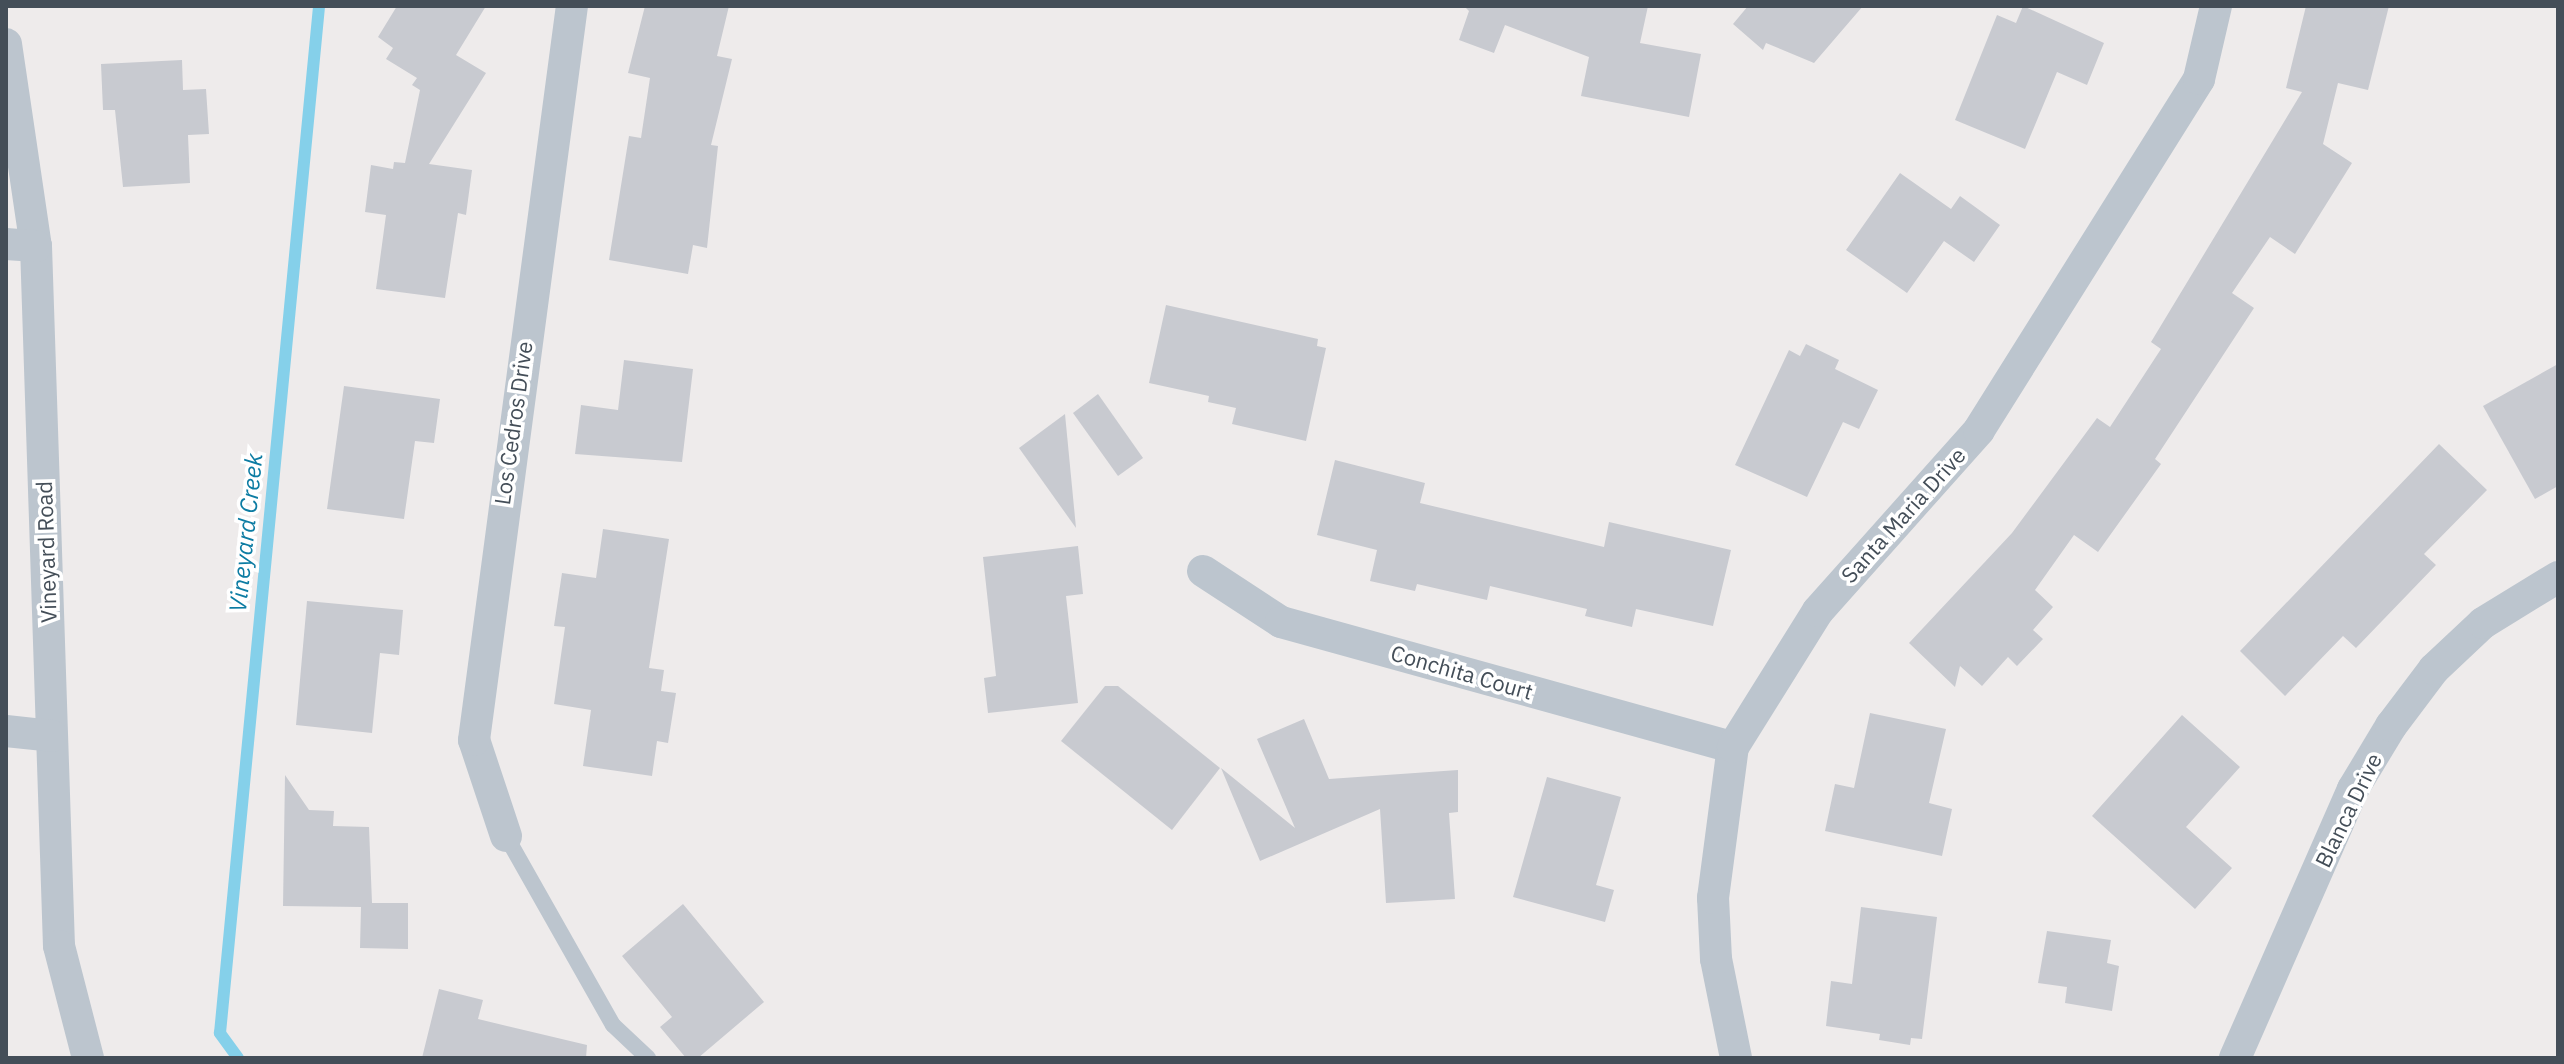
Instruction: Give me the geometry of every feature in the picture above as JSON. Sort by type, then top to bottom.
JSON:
[{"type":"street","name":"Los Cedros Drive","points":[[506,836],[474,740],[572,6]]},
{"type":"street","name":"Santa Maria Drive","points":[[1736,1058],[1716,959],[1713,898],[1733,747],[1818,611],[1979,430],[2199,79],[2216,6]]},
{"type":"street","name":"Vineyard Road","points":[[6,44],[52,736],[59,946],[88,1058]]},
{"type":"street","name":"Conchita Court","points":[[1203,571],[1281,622],[1733,747]]},
{"type":"street","name":"Blanca Drive","points":[[2235,1058],[2353,789],[2391,726],[2434,669],[2483,623],[2558,577]]},
{"type":"street","points":[[6,731],[52,736]]},
{"type":"lane","points":[[506,836],[613,1025],[648,1058]]},
{"type":"building","points":[[397,6],[486,6],[456,55],[486,73],[429,164],[472,170],[466,215],[458,213],[445,298],[376,289],[386,215],[365,212],[371,165],[393,169],[394,162],[405,163],[420,90],[412,85],[417,78],[386,59],[393,48],[378,37]]},
{"type":"building","points":[[645,6],[729,6],[717,56],[732,59],[711,145],[718,146],[707,248],[693,245],[688,274],[609,260],[629,136],[641,138],[650,78],[628,73]]},
{"type":"building","points":[[1464,6],[1648,6],[1640,43],[1701,54],[1689,117],[1581,96],[1589,57],[1505,25],[1494,53],[1459,40],[1469,11]]},
{"type":"building","points":[[1748,6],[1863,6],[1814,63],[1766,43],[1763,50],[1733,24]]},
{"type":"building","points":[[2023,6],[2104,43],[2087,85],[2057,72],[2025,149],[1955,120],[1997,15],[2016,23]]},
{"type":"building","points":[[2306,6],[2389,6],[2368,90],[2338,83],[2323,144],[2352,163],[2295,254],[2270,237],[2232,293],[2254,308],[2155,459],[2161,464],[2098,552],[2074,535],[2035,590],[2053,607],[2033,630],[2043,639],[2017,666],[2008,657],[1982,686],[1960,666],[1955,687],[1909,643],[2012,533],[2097,418],[2110,427],[2161,349],[2151,342],[2302,92],[2286,88]]},
{"type":"building","points":[[182,60],[183,90],[206,89],[209,134],[188,135],[190,183],[123,187],[115,110],[103,110],[101,64]]},
{"type":"building","points":[[1900,173],[1951,209],[1960,196],[2000,225],[1974,262],[1944,241],[1907,293],[1846,250]]},
{"type":"building","points":[[1166,305],[1318,339],[1317,346],[1326,348],[1306,441],[1232,424],[1236,408],[1208,402],[1209,396],[1149,383]]},
{"type":"building","points":[[1806,344],[1839,360],[1835,369],[1878,390],[1859,429],[1843,422],[1807,497],[1735,465],[1789,350],[1800,356]]},
{"type":"building","points":[[624,360],[693,369],[682,462],[575,454],[581,405],[618,410]]},
{"type":"building","points":[[2558,364],[2558,486],[2535,499],[2483,406]]},
{"type":"building","points":[[344,386],[440,399],[434,443],[415,441],[404,519],[327,509]]},
{"type":"building","points":[[1098,394],[1143,458],[1118,476],[1073,413]]},
{"type":"building","points":[[1065,414],[1076,528],[1019,448]]},
{"type":"building","points":[[2439,444],[2487,490],[2424,554],[2436,565],[2356,648],[2343,636],[2285,696],[2240,651]]},
{"type":"building","points":[[1335,460],[1425,483],[1420,503],[1604,547],[1609,522],[1731,550],[1713,626],[1636,609],[1632,627],[1585,616],[1587,609],[1490,586],[1487,600],[1417,584],[1415,591],[1370,581],[1377,550],[1317,535]]},
{"type":"building","points":[[603,529],[669,539],[649,668],[664,670],[661,691],[676,693],[668,743],[657,741],[652,776],[583,766],[591,710],[554,704],[565,627],[554,626],[562,573],[596,578]]},
{"type":"building","points":[[1078,546],[1083,594],[1066,596],[1078,703],[988,713],[984,678],[996,676],[983,557]]},
{"type":"building","points":[[307,601],[403,610],[399,655],[380,653],[372,733],[296,725]]},
{"type":"building","points":[[1105,686],[1118,686],[1220,768],[1172,830],[1061,741]]},
{"type":"building","points":[[1870,713],[1946,729],[1929,803],[1952,809],[1942,856],[1825,831],[1835,784],[1854,788]]},
{"type":"building","points":[[2182,715],[2240,767],[2186,827],[2232,868],[2195,909],[2092,816]]},
{"type":"building","points":[[1304,719],[1329,779],[1458,770],[1458,812],[1449,813],[1455,899],[1386,903],[1380,809],[1260,861],[1221,768],[1295,828],[1257,739]]},
{"type":"building","points":[[285,775],[309,810],[334,811],[333,826],[369,827],[372,903],[408,903],[408,949],[360,948],[361,907],[283,906]]},
{"type":"building","points":[[1547,777],[1621,797],[1596,885],[1614,890],[1605,922],[1513,897]]},
{"type":"building","points":[[683,904],[764,1002],[698,1058],[686,1058],[660,1027],[672,1017],[622,956]]},
{"type":"building","points":[[1861,907],[1937,917],[1922,1039],[1911,1038],[1910,1045],[1879,1040],[1880,1034],[1826,1026],[1831,981],[1852,984]]},
{"type":"building","points":[[2047,931],[2111,940],[2107,963],[2119,966],[2112,1011],[2065,1003],[2067,987],[2038,983]]},
{"type":"building","points":[[439,989],[483,1000],[478,1019],[587,1045],[586,1058],[422,1058]]},
{"type":"waterway","name":"Vineyard Creek","points":[[238,1058],[220,1033],[319,6]]}]
